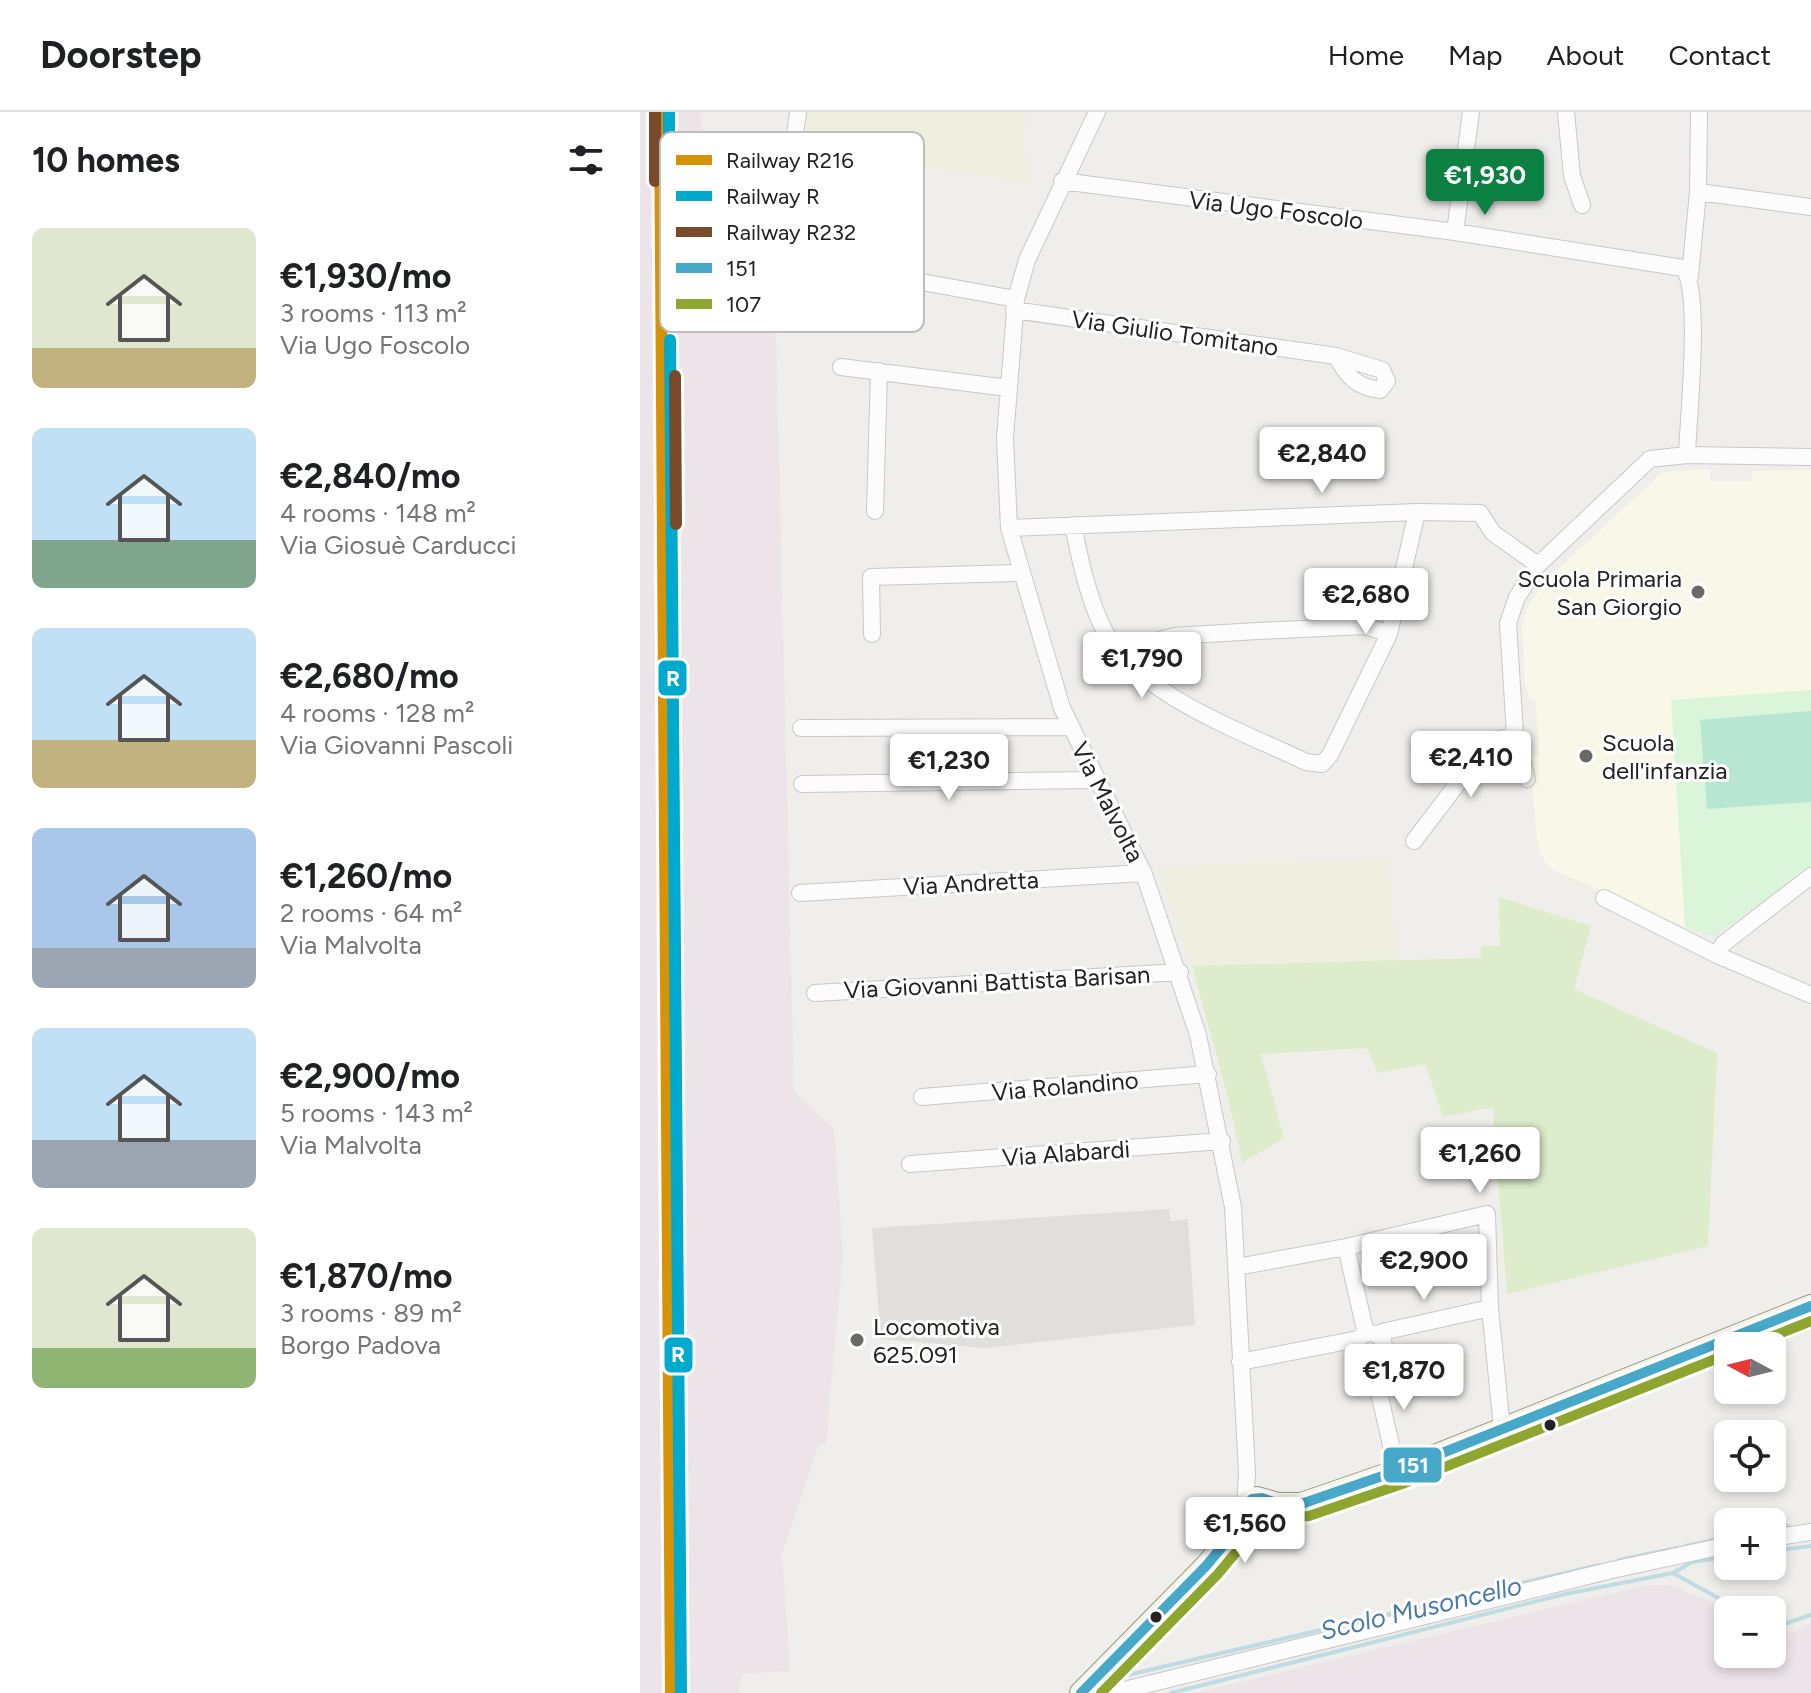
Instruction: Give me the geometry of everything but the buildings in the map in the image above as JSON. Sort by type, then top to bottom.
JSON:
[{"type":"main road","points":[[1083,1692],[1259,1512],[1304,1503],[1397,1471],[1811,1306]]},
{"type":"street","name":"Via Giulio Tomitano","points":[[795,132],[798,112]]},
{"type":"street","name":"Via Malvolta","points":[[1097,112],[1027,260],[1015,304],[1005,438],[1009,528],[1071,727],[1143,873],[1180,972],[1208,1074],[1233,1207],[1247,1473],[1259,1512]]},
{"type":"street","points":[[1455,232],[1471,112]]},
{"type":"street","points":[[1566,112],[1572,176],[1582,205]]},
{"type":"street","points":[[1687,455],[1693,307],[1690,276],[1698,192],[1699,112]]},
{"type":"street","name":"Via Ugo Foscolo","points":[[1062,181],[1674,264],[1690,276]]},
{"type":"street","points":[[1698,192],[1811,207]]},
{"type":"street","name":"Via Giulio Tomitano","points":[[924,285],[1015,304],[1336,356]]},
{"type":"street","points":[[841,367],[1008,388]]},
{"type":"street","points":[[875,511],[879,371]]},
{"type":"street","points":[[1527,779],[1515,735],[1508,623],[1517,597],[1538,565],[1650,459],[1687,455],[1811,457]]},
{"type":"street","points":[[1009,528],[1417,512],[1480,513],[1493,533],[1538,565]]},
{"type":"street","points":[[1073,525],[1089,590],[1105,631],[1120,652],[1161,690],[1306,762],[1322,764],[1330,755],[1389,634],[1417,512]]},
{"type":"street","points":[[872,634],[871,577],[1021,573]]},
{"type":"street","points":[[1120,652],[1174,636],[1365,626],[1389,634]]},
{"type":"street","points":[[801,728],[1071,727]]},
{"type":"street","points":[[1414,841],[1489,742],[1515,735]]},
{"type":"street","points":[[802,784],[1095,780]]},
{"type":"street","name":"Via Andretta","points":[[800,893],[1143,873]]},
{"type":"street","points":[[1717,955],[1723,944],[1811,876]]},
{"type":"street","points":[[1604,898],[1717,955],[1811,995]]},
{"type":"street","name":"Via Giovanni Battista Barisan","points":[[815,993],[1180,972]]},
{"type":"street","name":"Via Rolandino","points":[[922,1097],[1208,1074]]},
{"type":"street","name":"Via Alabardi","points":[[910,1164],[1222,1141]]},
{"type":"street","points":[[1237,1267],[1346,1247],[1487,1214],[1490,1308],[1502,1428]]},
{"type":"street","points":[[1346,1247],[1368,1336],[1385,1348],[1381,1357],[1372,1362],[1364,1360],[1357,1353],[1368,1336]]},
{"type":"street","points":[[1240,1362],[1490,1308]]},
{"type":"street","points":[[1372,1362],[1397,1471]]},
{"type":"street","points":[[1786,1536],[1811,1532]]},
{"type":"street","points":[[1112,1693],[1597,1573],[1714,1548]]},
{"type":"shaded area","points":[[640,112],[700,112],[702,132],[660,132],[660,332],[776,332],[794,1092],[834,1129],[843,1254],[826,1444],[819,1444],[782,1553],[790,1671],[742,1674],[738,1693],[640,1693]]},
{"type":"shaded area","points":[[1710,469],[1710,481],[1752,481],[1752,471],[1811,470],[1811,690],[1672,700],[1685,927],[1551,869],[1543,859],[1537,841],[1530,756],[1539,755],[1536,702],[1530,698],[1525,684],[1522,625],[1529,604],[1548,578],[1663,472]]},
{"type":"shaded area","points":[[1169,1209],[1170,1221],[1188,1219],[1195,1325],[985,1348],[881,1339],[872,1228]]},
{"type":"shaded area","points":[[1647,1585],[1670,1585],[1714,1603],[1714,1668],[1786,1668],[1786,1632],[1795,1632],[1811,1622],[1811,1693],[1194,1693]]},
{"type":"green space","points":[[801,112],[1026,112],[1025,146],[1032,182],[924,166],[924,132],[799,132]]},
{"type":"green space","points":[[1811,690],[1811,867],[1714,937],[1685,927],[1671,700]]},
{"type":"green space","points":[[1811,711],[1811,802],[1707,809],[1700,720]]},
{"type":"green space","points":[[1389,860],[1397,963],[1192,966],[1158,870],[1163,866]]},
{"type":"green space","points":[[1499,897],[1591,926],[1574,989],[1717,1053],[1708,1246],[1507,1294],[1493,1107],[1443,1117],[1425,1064],[1378,1073],[1367,1048],[1261,1054],[1284,1138],[1242,1163],[1229,1101],[1192,966],[1481,958],[1481,946],[1500,946]]},
{"type":"waterway","name":"Scolo Musoncello","points":[[1686,1546],[1714,1540]]},
{"type":"waterway","points":[[1786,1549],[1811,1546]]},
{"type":"waterway","name":"Scolo Musoncello","points":[[1619,1560],[1677,1548]]},
{"type":"waterway","points":[[1171,1693],[1565,1594],[1673,1573],[1692,1562],[1714,1559]]},
{"type":"waterway","name":"Scolo Musoncello","points":[[1115,1678],[1599,1565]]},
{"type":"waterway","points":[[1673,1573],[1715,1596]]},
{"type":"waterway","points":[[1786,1623],[1811,1615]]},
{"type":"railway","points":[[670,332],[670,340]]},
{"type":"rail line","name":"R232","points":[[655,112],[655,181]]},
{"type":"rail line","name":"R216","points":[[660,112],[660,132]]},
{"type":"rail line","name":"R","points":[[669,112],[669,132]]},
{"type":"rail line","name":"R216","points":[[662,332],[671,1693]]},
{"type":"rail line","name":"R","points":[[670,340],[681,1693]]},
{"type":"rail line","name":"R232","points":[[675,376],[676,524]]},
{"type":"transit line","name":"151","points":[[1081,1693],[1206,1566],[1236,1530],[1245,1506],[1252,1499],[1262,1498],[1282,1505],[1304,1503],[1397,1471],[1811,1306]]},
{"type":"transit line","name":"107","points":[[1783,1332],[1811,1321]]},
{"type":"transit line","name":"107","points":[[1101,1693],[1217,1575],[1248,1538],[1258,1512],[1280,1519],[1309,1516],[1402,1484],[1714,1360]]},
{"type":"place","name":"Scuola Primaria San Giorgio","points":[[1698,592]]},
{"type":"place","name":"Scuola dell'infanzia","points":[[1586,756]]},
{"type":"place","name":"Locomotiva 625.091","points":[[857,1340]]}]
